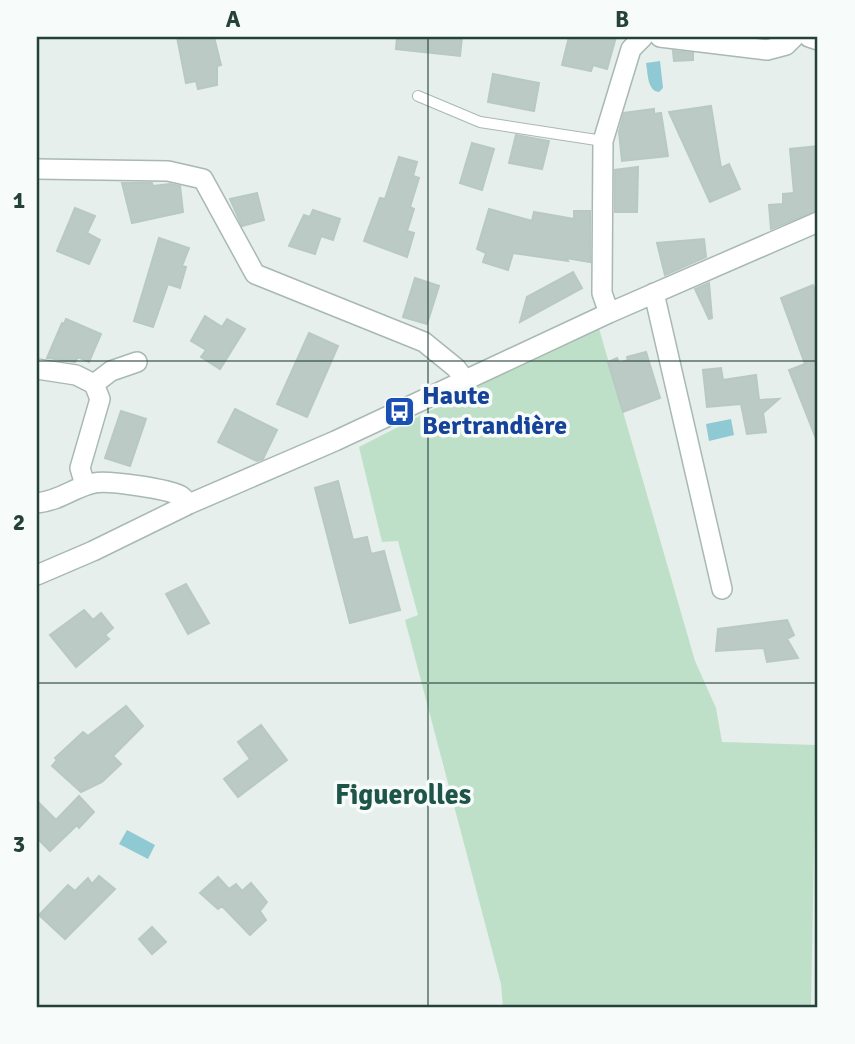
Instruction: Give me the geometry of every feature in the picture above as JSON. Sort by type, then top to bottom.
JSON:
[{"type":"street","points":[[608,313],[602,293],[603,141],[631,49],[643,37]]},
{"type":"street","points":[[660,37],[767,50],[786,46],[794,37]]},
{"type":"street","points":[[809,37],[818,40]]},
{"type":"street","points":[[37,169],[168,171],[203,179],[255,274],[424,342],[456,368],[465,380]]},
{"type":"street","points":[[37,575],[189,504],[335,441],[608,313],[818,222]]},
{"type":"street","points":[[654,293],[722,589]]},
{"type":"street","points":[[94,384],[111,371],[137,362]]},
{"type":"street","points":[[37,369],[76,375],[94,384],[100,399],[80,468],[85,485]]},
{"type":"street","points":[[37,503],[56,500],[85,485],[117,481],[181,496],[189,504]]},
{"type":"lane","points":[[418,96],[480,122],[603,141]]},
{"type":"green space","points":[[598,325],[695,661],[716,708],[722,742],[816,745],[811,1007],[503,1007],[501,984],[405,620],[418,615],[398,541],[382,542],[359,447]]},
{"type":"water","points":[[660,61],[663,88],[659,92],[650,85],[646,63]]},
{"type":"water","points":[[731,419],[734,435],[709,441],[706,424]]},
{"type":"water","points":[[127,830],[155,845],[148,859],[119,844]]},
{"type":"building","points":[[177,37],[214,37],[221,65],[217,66],[217,85],[198,89],[196,81],[186,83]]},
{"type":"building","points":[[397,37],[462,37],[460,56],[396,49]]},
{"type":"building","points":[[569,37],[616,37],[607,69],[593,65],[591,71],[562,65]]},
{"type":"building","points":[[673,51],[693,53],[693,60],[674,61]]},
{"type":"building","points":[[493,74],[539,83],[534,111],[488,102]]},
{"type":"building","points":[[711,106],[721,168],[729,164],[740,189],[710,202],[669,112]]},
{"type":"building","points":[[654,109],[654,114],[661,113],[668,156],[622,161],[619,132],[624,113]]},
{"type":"building","points":[[516,135],[549,141],[542,169],[509,163]]},
{"type":"building","points":[[472,143],[494,149],[482,190],[460,183]]},
{"type":"building","points":[[818,146],[818,210],[771,229],[769,205],[783,204],[783,194],[794,193],[790,149]]},
{"type":"building","points":[[399,157],[417,162],[413,176],[419,178],[410,207],[414,209],[407,231],[414,233],[407,257],[364,241],[380,198],[385,199]]},
{"type":"building","points":[[638,167],[637,212],[615,212],[615,170]]},
{"type":"building","points":[[122,183],[180,186],[183,212],[132,223]]},
{"type":"building","points":[[257,193],[264,220],[242,226],[230,199]]},
{"type":"building","points":[[75,208],[95,216],[87,233],[100,240],[89,264],[57,251]]},
{"type":"building","points":[[489,209],[532,221],[534,212],[574,219],[574,211],[590,211],[590,262],[513,253],[508,270],[483,262],[486,253],[477,249]]},
{"type":"building","points":[[313,210],[340,219],[333,240],[321,236],[315,254],[289,246],[304,215],[310,217]]},
{"type":"building","points":[[159,238],[189,248],[182,266],[186,267],[180,288],[168,284],[153,327],[134,321]]},
{"type":"building","points":[[704,239],[706,257],[665,275],[657,243]]},
{"type":"building","points":[[573,272],[582,288],[520,322],[527,297]]},
{"type":"building","points":[[415,278],[439,286],[427,324],[403,317]]},
{"type":"building","points":[[709,283],[712,318],[709,319],[695,289]]},
{"type":"building","points":[[813,285],[818,299],[817,441],[789,370],[805,364],[781,298]]},
{"type":"building","points":[[205,316],[222,327],[227,319],[245,329],[220,369],[201,357],[206,350],[191,341]]},
{"type":"building","points":[[66,319],[101,334],[89,362],[78,357],[75,362],[47,358]]},
{"type":"building","points":[[309,333],[338,346],[307,417],[277,404]]},
{"type":"building","points":[[646,352],[660,398],[623,412],[608,362],[617,358],[619,363],[628,360],[627,357]]},
{"type":"building","points":[[721,368],[723,380],[756,375],[759,400],[779,399],[763,413],[766,432],[747,434],[741,404],[707,407],[703,370]]},
{"type":"building","points":[[235,409],[277,430],[263,459],[257,461],[218,442]]},
{"type":"building","points":[[121,411],[146,419],[130,466],[105,458]]},
{"type":"building","points":[[338,481],[353,540],[367,537],[371,554],[384,551],[400,610],[350,623],[315,488]]},
{"type":"building","points":[[186,584],[209,623],[188,634],[166,594]]},
{"type":"building","points":[[84,610],[93,620],[101,613],[113,628],[105,635],[109,639],[76,667],[50,635]]},
{"type":"building","points":[[787,620],[794,635],[787,639],[798,658],[767,662],[764,648],[716,651],[718,629]]},
{"type":"building","points":[[126,706],[143,726],[113,756],[121,764],[102,782],[81,792],[52,766],[57,760],[55,758],[83,732],[88,736]]},
{"type":"building","points":[[261,725],[287,760],[238,797],[224,779],[250,759],[238,742]]},
{"type":"building","points":[[79,796],[94,812],[50,851],[37,838],[37,801],[56,820]]},
{"type":"building","points":[[99,876],[115,889],[65,939],[39,915],[68,885],[75,891],[88,878],[92,884]]},
{"type":"building","points":[[218,877],[229,889],[236,884],[242,891],[251,883],[267,902],[260,911],[266,920],[250,935],[222,906],[218,909],[200,893]]},
{"type":"building","points":[[152,927],[166,942],[152,954],[139,939]]},
{"type":"place","name":"Haute Bertrandière","points":[[399,411]]},
{"type":"district","name":"Figuerolles","points":[[403,795]]}]
